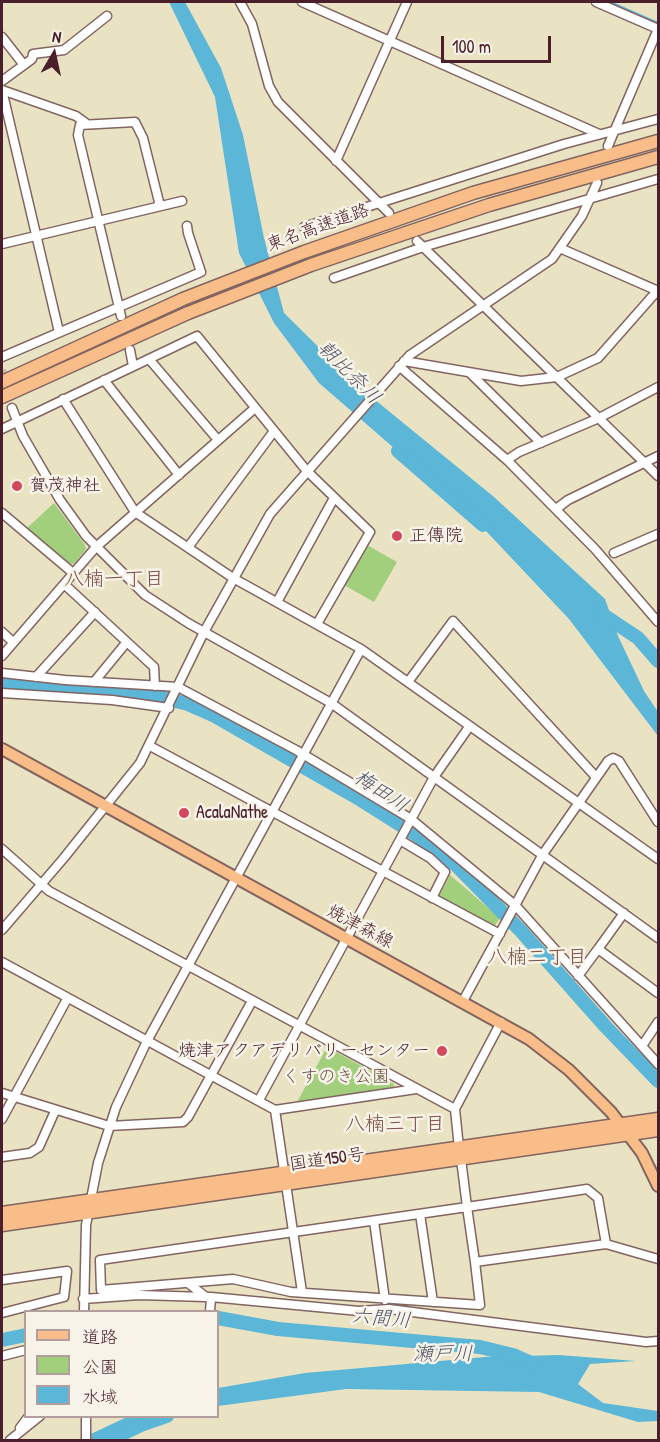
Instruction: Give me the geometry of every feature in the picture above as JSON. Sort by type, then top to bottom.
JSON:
[{"type":"highway","name":"東名高速道路","points":[[2,381],[218,285],[304,252],[473,193],[658,141]]},
{"type":"highway","name":"東名高速道路","points":[[2,397],[83,358],[225,298],[311,265],[468,211],[658,157]]},
{"type":"highway","name":"国道150号","points":[[625,1130],[658,1119]]},
{"type":"highway","name":"国道150号","points":[[2,1225],[89,1207],[286,1178],[625,1130],[658,1130]]},
{"type":"highway","name":"国道150号","points":[[2,1214],[89,1207]]},
{"type":"main road","name":"焼津森線","points":[[2,749],[105,808],[529,1039],[569,1070],[625,1130],[642,1153],[658,1186]]},
{"type":"street","points":[[240,2],[252,24],[269,86],[278,102],[389,213]]},
{"type":"street","points":[[302,2],[599,134]]},
{"type":"street","points":[[336,161],[407,2]]},
{"type":"street","points":[[596,2],[658,29],[608,146]]},
{"type":"street","points":[[2,81],[24,65],[33,54],[64,50],[107,16]]},
{"type":"street","points":[[2,37],[24,65]]},
{"type":"street","points":[[2,90],[76,116],[87,124]]},
{"type":"street","points":[[2,90],[59,332]]},
{"type":"street","points":[[304,227],[599,134],[658,119]]},
{"type":"street","points":[[121,316],[78,135],[80,125],[135,122],[144,138],[160,206]]},
{"type":"street","points":[[334,278],[420,244],[658,179]]},
{"type":"street","points":[[2,930],[105,808],[150,746],[204,632],[270,514],[306,470],[400,365],[429,339],[542,267],[562,249],[593,196],[597,183]]},
{"type":"street","points":[[2,244],[182,201]]},
{"type":"street","points":[[2,357],[119,305],[201,272],[188,233],[188,226]]},
{"type":"street","points":[[420,244],[658,476]]},
{"type":"street","points":[[400,365],[470,372],[521,381],[557,377],[598,358],[658,291],[562,249]]},
{"type":"street","points":[[2,429],[197,336],[306,470],[370,532],[317,624]]},
{"type":"street","points":[[130,350],[133,366]]},
{"type":"street","points":[[149,359],[218,440]]},
{"type":"street","points":[[400,365],[507,460],[634,592],[658,622]]},
{"type":"street","points":[[470,372],[541,443]]},
{"type":"street","points":[[104,380],[179,475]]},
{"type":"street","points":[[507,460],[599,418],[658,387]]},
{"type":"street","points":[[63,399],[135,512],[189,546],[233,578],[361,649],[658,860]]},
{"type":"street","points":[[12,408],[16,422],[60,500],[96,547],[145,595],[204,632],[331,703],[658,938]]},
{"type":"street","points":[[2,656],[96,547],[255,408]]},
{"type":"street","points":[[189,546],[274,431]]},
{"type":"street","points":[[556,509],[568,500],[646,464],[658,456]]},
{"type":"street","points":[[276,602],[334,498]]},
{"type":"street","points":[[2,513],[74,573]]},
{"type":"street","points":[[615,553],[658,534]]},
{"type":"street","points":[[64,584],[154,667],[155,686]]},
{"type":"street","points":[[36,677],[94,612]]},
{"type":"street","points":[[408,681],[453,621],[596,777]]},
{"type":"street","points":[[2,632],[14,642]]},
{"type":"street","points":[[94,682],[126,643]]},
{"type":"street","points":[[84,1310],[84,1253],[89,1207],[109,1126],[147,1041],[361,649]]},
{"type":"street","points":[[2,673],[178,687],[302,755],[410,821],[514,907],[658,1064]]},
{"type":"street","points":[[2,693],[112,700],[169,707]]},
{"type":"street","points":[[259,1100],[434,777],[469,727]]},
{"type":"street","points":[[150,746],[382,872],[501,932]]},
{"type":"street","points":[[462,1001],[543,854],[608,761],[613,758],[619,761],[658,822]]},
{"type":"street","points":[[401,838],[430,858],[445,872],[432,898]]},
{"type":"street","points":[[2,849],[41,884],[187,966],[455,1109]]},
{"type":"street","points":[[578,976],[624,913]]},
{"type":"street","points":[[598,949],[658,993]]},
{"type":"street","points":[[2,962],[275,1110],[416,1089]]},
{"type":"street","points":[[2,1119],[67,999]]},
{"type":"street","points":[[2,1093],[12,1098],[109,1126],[183,1122],[252,1001]]},
{"type":"street","points":[[501,1022],[455,1109],[460,1153],[467,1207],[475,1262],[480,1305],[280,1291],[233,1279],[101,1290],[100,1260],[374,1221],[467,1207],[586,1188],[598,1198],[606,1244]]},
{"type":"street","points":[[642,1046],[658,1022]]},
{"type":"street","points":[[275,1110],[302,1292]]},
{"type":"street","points":[[2,1156],[30,1153],[39,1148],[55,1111]]},
{"type":"street","points":[[420,1214],[433,1302]]},
{"type":"street","points":[[374,1221],[385,1300]]},
{"type":"street","points":[[475,1262],[606,1244],[658,1259]]},
{"type":"street","points":[[2,1281],[67,1271],[64,1297],[2,1313]]},
{"type":"street","points":[[188,1283],[209,1298]]},
{"type":"street","points":[[83,1300],[139,1295],[209,1298],[359,1311],[389,1309],[646,1342],[658,1341]]},
{"type":"street","points":[[209,1298],[210,1310]]},
{"type":"street","points":[[2,1356],[24,1350]]},
{"type":"street","points":[[18,1434],[28,1418]]},
{"type":"street","points":[[10,1440],[38,1418]]},
{"type":"street","points":[[86,1418],[86,1440]]},
{"type":"green space","points":[[54,503],[85,545],[86,549],[74,564],[68,563],[27,528]]},
{"type":"green space","points":[[367,545],[397,562],[374,602],[344,585]]},
{"type":"green space","points":[[450,875],[500,918],[493,928],[439,897]]},
{"type":"green space","name":"くすのき公園","points":[[327,1047],[394,1084],[393,1090],[296,1104]]},
{"type":"water","points":[[169,2],[185,2],[221,68],[243,135],[264,238],[284,313],[358,386],[494,497],[605,599],[618,636],[644,691],[658,712],[658,736],[569,619],[469,513],[319,383],[274,323],[239,253],[215,97]]},
{"type":"water","points":[[559,1355],[636,1361],[590,1364],[578,1384],[603,1403],[658,1411],[658,1421],[638,1422],[539,1392],[346,1389],[219,1406],[219,1388],[305,1373],[485,1357]]},
{"type":"water","points":[[125,1418],[167,1418],[105,1440],[78,1440]]},
{"type":"waterway","points":[[610,2],[658,23]]},
{"type":"waterway","name":"朝比奈川","points":[[398,451],[483,525]]},
{"type":"waterway","name":"朝比奈川","points":[[599,612],[638,638],[658,661]]},
{"type":"waterway","name":"梅田川","points":[[2,683],[152,695],[188,704],[213,715],[361,800],[415,834],[457,866],[521,931],[606,1027],[658,1081]]},
{"type":"waterway","name":"六間川","points":[[219,1318],[278,1329],[480,1347],[513,1355],[531,1363]]},
{"type":"waterway","name":"六間川","points":[[2,1340],[24,1335]]},
{"type":"waterway","name":"瀬戸川","points":[[98,1440],[118,1436],[161,1418]]},
{"type":"tunnel","points":[[2,370],[12,408]]},
{"type":"place","name":"賀茂神社","points":[[17,486]]},
{"type":"place","name":"正傳院","points":[[397,536]]},
{"type":"place","name":"AcalaNathe","points":[[184,813]]},
{"type":"place","name":"焼津アクアデリバリーセンター","points":[[442,1051]]},
{"type":"district","name":"八楠一丁目","points":[[114,580]]},
{"type":"district","name":"八楠二丁目","points":[[537,958]]},
{"type":"district","name":"八楠三丁目","points":[[395,1125]]}]
